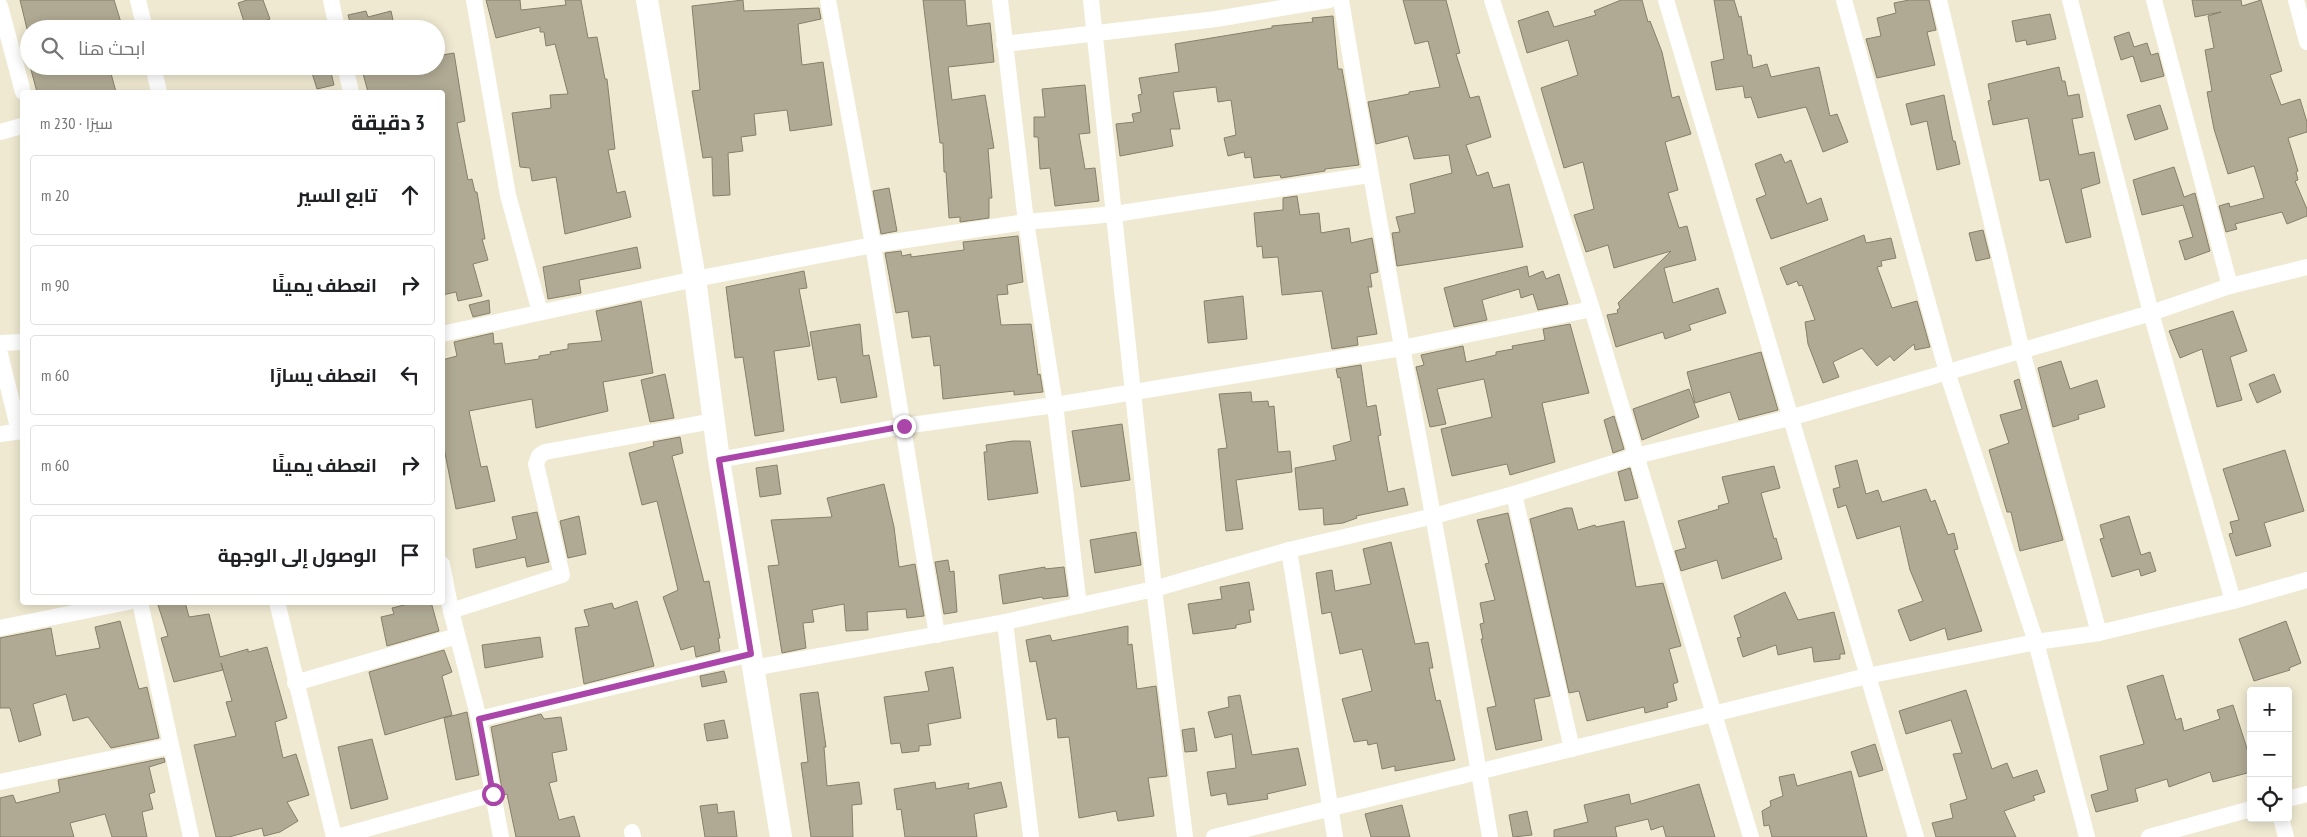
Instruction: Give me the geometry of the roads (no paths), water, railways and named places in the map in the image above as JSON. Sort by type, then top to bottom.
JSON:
[{"type":"street","points":[[138,0],[143,20]]},
{"type":"street","points":[[331,0],[335,20]]},
{"type":"street","points":[[474,0],[494,124],[508,195],[540,312]]},
{"type":"street","points":[[647,0],[695,279],[719,460],[781,837]]},
{"type":"street","points":[[828,0],[873,245],[937,635]]},
{"type":"street","points":[[1000,0],[1026,222],[1055,405],[1079,606]]},
{"type":"street","points":[[1091,0],[1154,590],[1185,837]]},
{"type":"street","points":[[1004,44],[1216,18],[1329,0]]},
{"type":"street","points":[[1341,0],[1370,175],[1434,516],[1490,837]]},
{"type":"street","points":[[1492,0],[1592,309],[1715,712],[1751,837]]},
{"type":"street","points":[[1666,0],[1793,417],[1867,676],[1916,837]]},
{"type":"street","points":[[1844,0],[1947,372],[2036,642],[2086,837]]},
{"type":"street","points":[[1939,0],[2022,351],[2099,632]]},
{"type":"street","points":[[2070,0],[2151,313],[2233,601]]},
{"type":"street","points":[[2154,0],[2230,286]]},
{"type":"street","points":[[2296,0],[2307,42]]},
{"type":"street","points":[[0,6],[23,90]]},
{"type":"street","points":[[155,75],[159,90]]},
{"type":"street","points":[[347,75],[351,90]]},
{"type":"street","points":[[0,132],[20,127]]},
{"type":"street","points":[[445,333],[695,279],[873,245],[1026,222],[1115,214],[1370,175]]},
{"type":"street","points":[[479,719],[752,661],[937,635],[1154,590],[1289,550],[1434,516],[1514,494],[1636,456],[1793,417],[2151,313],[2230,286],[2305,272]]},
{"type":"street","points":[[719,460],[904,426],[1055,405],[1402,348],[1592,309]]},
{"type":"street","points":[[0,343],[20,342]]},
{"type":"street","points":[[0,354],[20,427]]},
{"type":"street","points":[[451,611],[562,575],[536,464],[539,456],[545,452],[714,421]]},
{"type":"street","points":[[0,434],[20,431]]},
{"type":"street","points":[[1514,494],[1572,749]]},
{"type":"street","points":[[1289,550],[1336,837]]},
{"type":"street","points":[[445,580],[457,636],[479,719],[501,837]]},
{"type":"street","points":[[1214,837],[1867,676],[2036,642],[2099,632],[2233,601],[2307,580]]},
{"type":"street","points":[[0,628],[113,605]]},
{"type":"street","points":[[141,605],[191,837]]},
{"type":"street","points":[[278,605],[295,683],[336,837],[493,794]]},
{"type":"street","points":[[1006,622],[1032,837]]},
{"type":"street","points":[[295,683],[457,636]]},
{"type":"street","points":[[0,782],[171,746]]},
{"type":"street","points":[[2292,798],[2307,794]]},
{"type":"street","points":[[2149,837],[2247,810]]},
{"type":"street","points":[[2283,822],[2286,837]]}]
